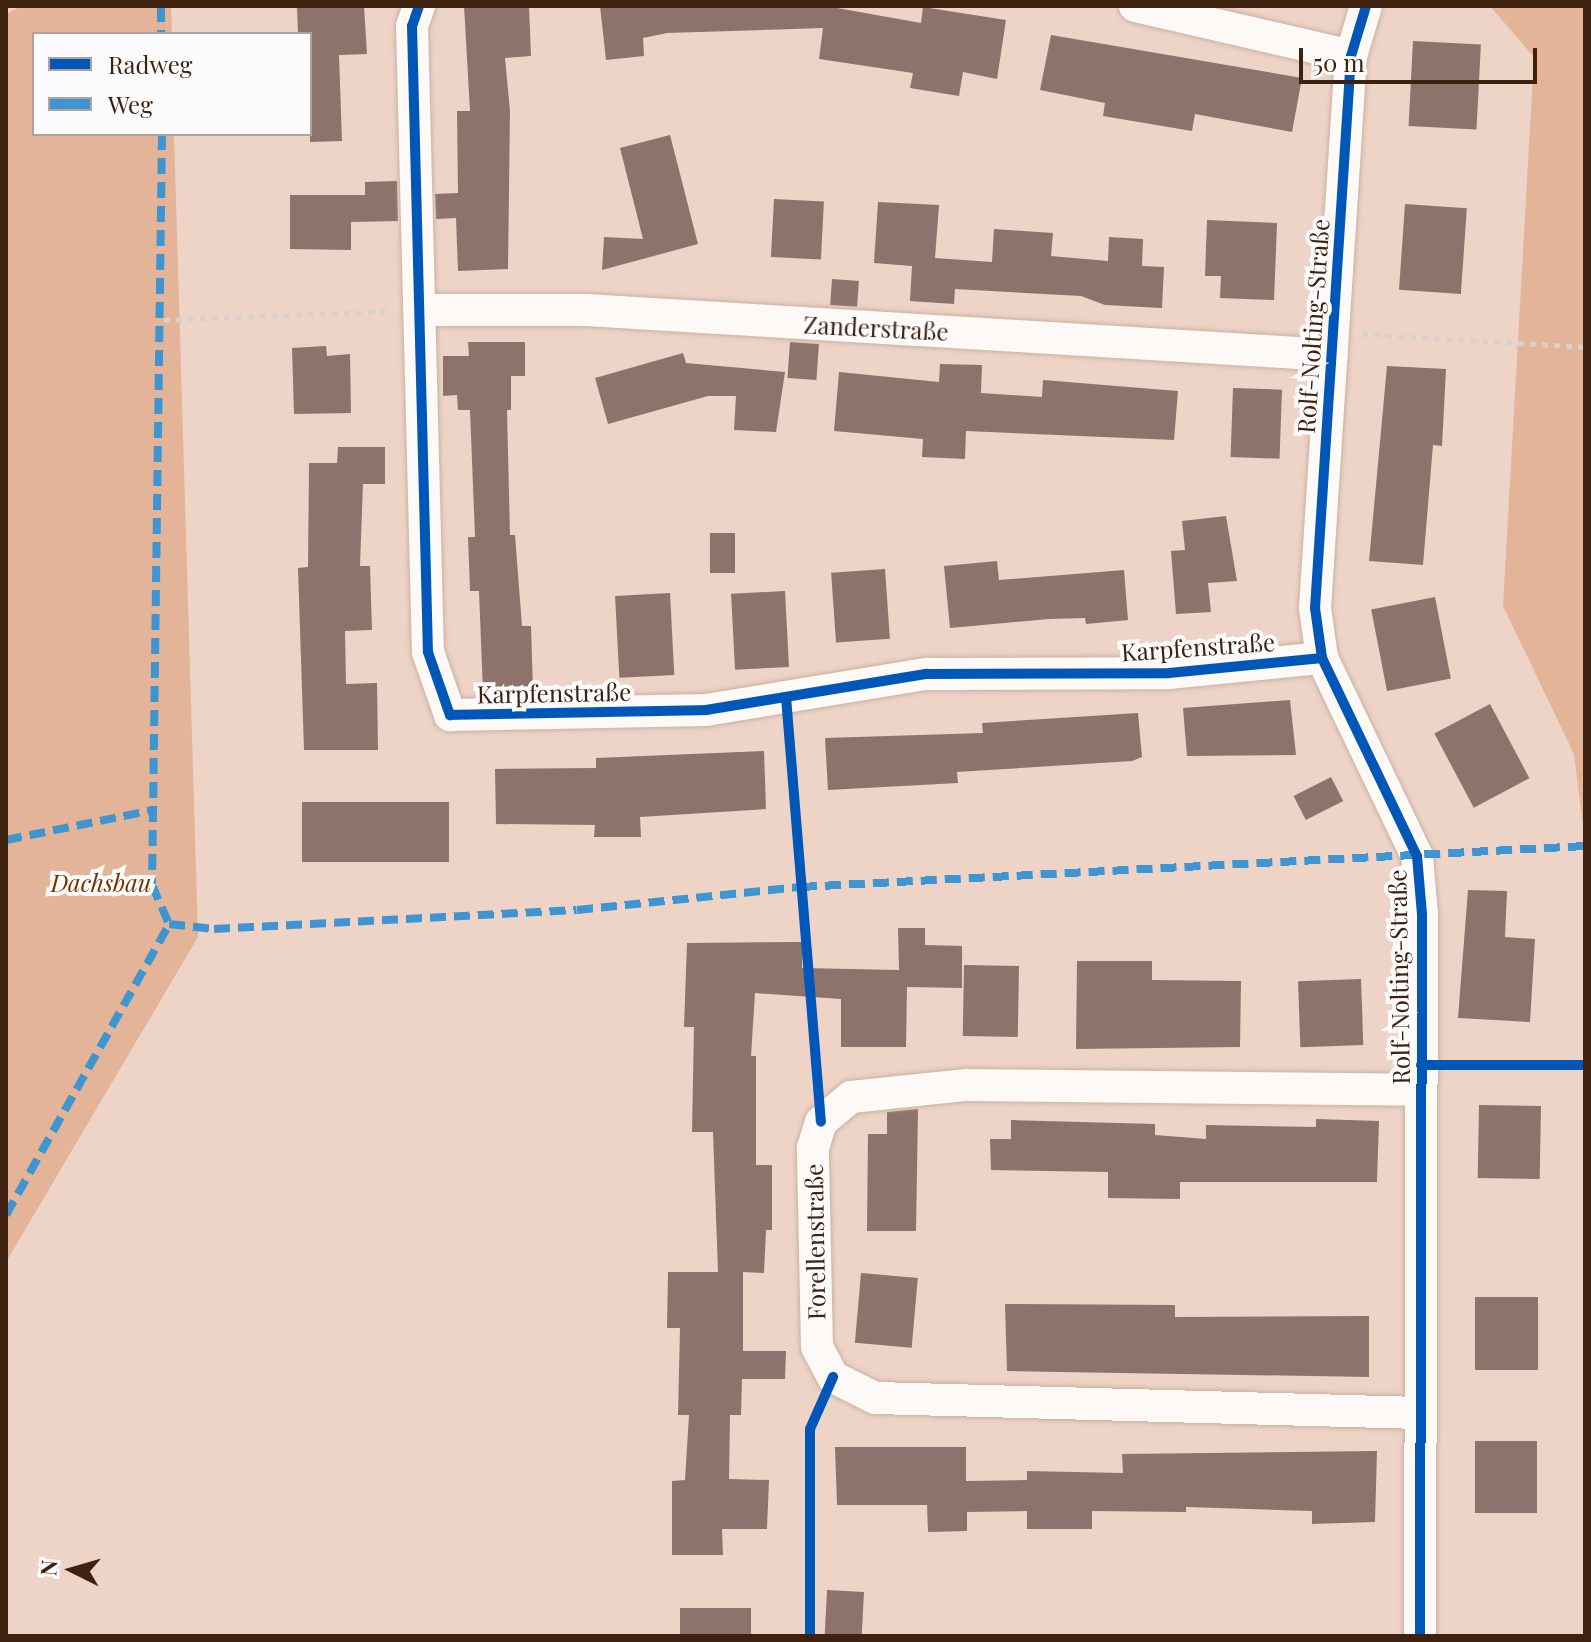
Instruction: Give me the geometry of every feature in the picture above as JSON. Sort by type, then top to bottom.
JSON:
[{"type":"street","name":"Karpfenstraße","points":[[419,6],[412,26],[428,652],[450,715],[706,710],[927,674],[1169,673],[1322,658]]},
{"type":"street","points":[[1135,6],[1351,56]]},
{"type":"street","name":"Rolf-Nolting-Straße","points":[[1366,6],[1351,56],[1315,608],[1322,658],[1417,856],[1422,914],[1420,1636]]},
{"type":"street","name":"Zanderstraße","points":[[420,310],[586,310],[1333,344]]},
{"type":"street","name":"Forellenstraße","points":[[1420,1413],[875,1398],[833,1377],[817,1347],[813,1148],[821,1122],[851,1097],[966,1085],[1421,1090]]},
{"type":"path","points":[[164,320],[420,310]]},
{"type":"path","points":[[1333,344],[1585,347]]},
{"type":"green space","name":"Dachsbau","points":[[22,6],[171,6],[172,32],[32,32],[32,136],[174,136],[198,937],[6,1262],[6,14]]},
{"type":"green space","points":[[1490,6],[1585,6],[1585,840],[1574,754],[1503,606],[1534,57]]},
{"type":"building","points":[[297,6],[364,6],[367,54],[339,55],[342,141],[310,142],[312,32],[298,32]]},
{"type":"building","points":[[464,6],[529,6],[531,56],[505,58],[510,111],[508,269],[458,271],[456,218],[436,219],[435,194],[458,193],[457,111],[470,111]]},
{"type":"building","points":[[600,6],[826,6],[921,23],[923,7],[1006,20],[997,79],[963,72],[959,96],[910,88],[913,73],[819,59],[823,28],[667,33],[643,38],[644,56],[606,60]]},
{"type":"building","points":[[1051,35],[1302,78],[1292,132],[1195,114],[1192,131],[1103,116],[1105,103],[1040,90]]},
{"type":"building","points":[[1413,41],[1481,45],[1476,129],[1409,126]]},
{"type":"building","points":[[670,135],[698,244],[602,270],[604,237],[643,239],[620,148]]},
{"type":"building","points":[[397,181],[398,221],[351,222],[351,250],[290,249],[290,195],[365,195],[365,182]]},
{"type":"building","points":[[774,199],[824,202],[821,260],[771,257]]},
{"type":"building","points":[[878,202],[939,205],[935,258],[992,262],[994,229],[1053,233],[1051,256],[1108,261],[1109,237],[1143,239],[1142,266],[1164,267],[1162,308],[1105,305],[1081,296],[955,289],[954,304],[910,301],[912,266],[874,263]]},
{"type":"building","points":[[1405,204],[1467,208],[1461,294],[1399,290]]},
{"type":"building","points":[[1207,220],[1277,223],[1274,300],[1220,298],[1221,276],[1205,276]]},
{"type":"building","points":[[832,279],[859,281],[857,307],[830,305]]},
{"type":"building","points":[[468,342],[525,342],[525,376],[511,376],[511,410],[507,410],[510,535],[515,535],[522,626],[531,626],[533,691],[483,692],[479,591],[470,591],[468,537],[475,537],[470,410],[458,410],[457,395],[443,396],[443,356],[469,356]]},
{"type":"building","points":[[790,342],[819,344],[816,380],[787,378]]},
{"type":"building","points":[[326,346],[327,356],[350,354],[351,413],[294,414],[292,348]]},
{"type":"building","points":[[683,353],[686,363],[785,372],[776,432],[734,430],[736,396],[708,396],[608,424],[595,378]]},
{"type":"building","points":[[940,364],[982,365],[981,393],[1042,397],[1043,380],[1178,391],[1174,440],[966,431],[965,459],[922,457],[923,439],[834,431],[839,372],[939,382]]},
{"type":"building","points":[[1387,366],[1446,369],[1442,446],[1433,445],[1423,565],[1369,561]]},
{"type":"building","points":[[1233,388],[1282,390],[1280,459],[1231,457]]},
{"type":"building","points":[[338,447],[385,447],[385,484],[363,484],[360,566],[370,566],[372,630],[345,631],[346,684],[377,683],[378,750],[304,750],[298,568],[308,567],[309,463],[337,463]]},
{"type":"building","points":[[1226,516],[1237,581],[1208,583],[1211,612],[1176,614],[1171,551],[1185,550],[1182,521]]},
{"type":"building","points":[[710,533],[735,533],[735,573],[710,573]]},
{"type":"building","points":[[997,561],[999,580],[1124,570],[1128,620],[1086,624],[1085,618],[1049,619],[950,628],[944,566]]},
{"type":"building","points":[[885,569],[890,639],[836,643],[831,573]]},
{"type":"building","points":[[785,591],[789,667],[735,670],[731,594]]},
{"type":"building","points":[[670,593],[674,675],[619,678],[615,596]]},
{"type":"building","points":[[1435,597],[1451,678],[1387,691],[1371,609]]},
{"type":"building","points":[[1290,700],[1296,755],[1187,756],[1183,708]]},
{"type":"building","points":[[1490,704],[1529,778],[1474,808],[1434,734]]},
{"type":"building","points":[[1138,713],[1142,757],[1132,761],[957,772],[958,783],[828,790],[825,738],[983,733],[982,723]]},
{"type":"building","points":[[764,751],[766,809],[640,817],[641,837],[594,837],[595,825],[496,824],[495,769],[596,768],[596,758]]},
{"type":"building","points":[[1331,777],[1343,801],[1306,820],[1294,796]]},
{"type":"building","points":[[302,802],[449,802],[449,862],[302,862]]},
{"type":"building","points":[[1468,890],[1507,891],[1505,937],[1535,939],[1530,1022],[1458,1018]]},
{"type":"building","points":[[898,928],[925,928],[925,945],[962,946],[962,988],[907,987],[906,1047],[841,1047],[841,999],[755,993],[751,1056],[756,1056],[756,1165],[772,1165],[772,1230],[766,1230],[764,1273],[743,1272],[743,1351],[786,1351],[785,1379],[742,1379],[741,1415],[730,1415],[729,1479],[769,1480],[767,1529],[722,1529],[723,1555],[672,1555],[672,1481],[685,1480],[689,1415],[678,1415],[680,1328],[667,1328],[668,1272],[718,1272],[713,1132],[692,1132],[694,1027],[684,1027],[687,943],[802,942],[802,968],[899,970]]},
{"type":"building","points":[[1077,961],[1152,961],[1152,980],[1241,981],[1240,1047],[1076,1049]]},
{"type":"building","points":[[964,965],[1019,966],[1018,1037],[963,1036]]},
{"type":"building","points":[[1361,979],[1363,1045],[1300,1047],[1298,981]]},
{"type":"building","points":[[1479,1105],[1541,1106],[1540,1179],[1478,1178]]},
{"type":"building","points":[[918,1109],[916,1231],[867,1231],[868,1134],[887,1134],[887,1112]]},
{"type":"building","points":[[1316,1119],[1379,1121],[1377,1182],[1180,1182],[1180,1199],[1108,1198],[1108,1172],[991,1170],[990,1139],[1011,1139],[1011,1120],[1155,1124],[1155,1135],[1206,1139],[1206,1125],[1316,1127]]},
{"type":"building","points":[[861,1273],[918,1278],[912,1348],[855,1343]]},
{"type":"building","points":[[1475,1297],[1538,1297],[1538,1370],[1475,1370]]},
{"type":"building","points":[[1005,1304],[1175,1305],[1175,1317],[1369,1316],[1369,1377],[1007,1371]]},
{"type":"building","points":[[1475,1441],[1537,1441],[1537,1513],[1475,1513]]},
{"type":"building","points":[[835,1447],[966,1447],[966,1481],[1027,1480],[1027,1471],[1123,1473],[1122,1454],[1377,1451],[1375,1522],[1312,1524],[1312,1511],[1186,1507],[1186,1512],[1092,1511],[1092,1529],[1027,1529],[1027,1511],[967,1512],[967,1531],[928,1532],[927,1505],[837,1505]]},
{"type":"building","points":[[827,1590],[864,1592],[862,1636],[825,1634]]},
{"type":"building","points":[[680,1608],[751,1608],[751,1636],[680,1636]]},
{"type":"marked path","points":[[161,6],[161,32]]},
{"type":"marked path","points":[[162,136],[152,885],[169,924]]},
{"type":"marked path","points":[[6,840],[153,810]]},
{"type":"marked path","points":[[169,924],[214,929],[577,910],[801,887],[1585,846]]},
{"type":"marked path","points":[[6,1215],[169,924]]},
{"type":"cycle path","points":[[419,6],[412,26],[428,652],[450,715],[706,710],[927,674],[1169,673],[1322,658]]},
{"type":"cycle path","points":[[1366,6],[1351,56],[1315,608],[1322,658],[1417,856],[1422,914],[1420,1636]]},
{"type":"cycle path","points":[[786,697],[821,1122]]},
{"type":"cycle path","points":[[1421,1065],[1585,1065]]},
{"type":"cycle path","points":[[810,1636],[810,1429],[833,1377]]}]
